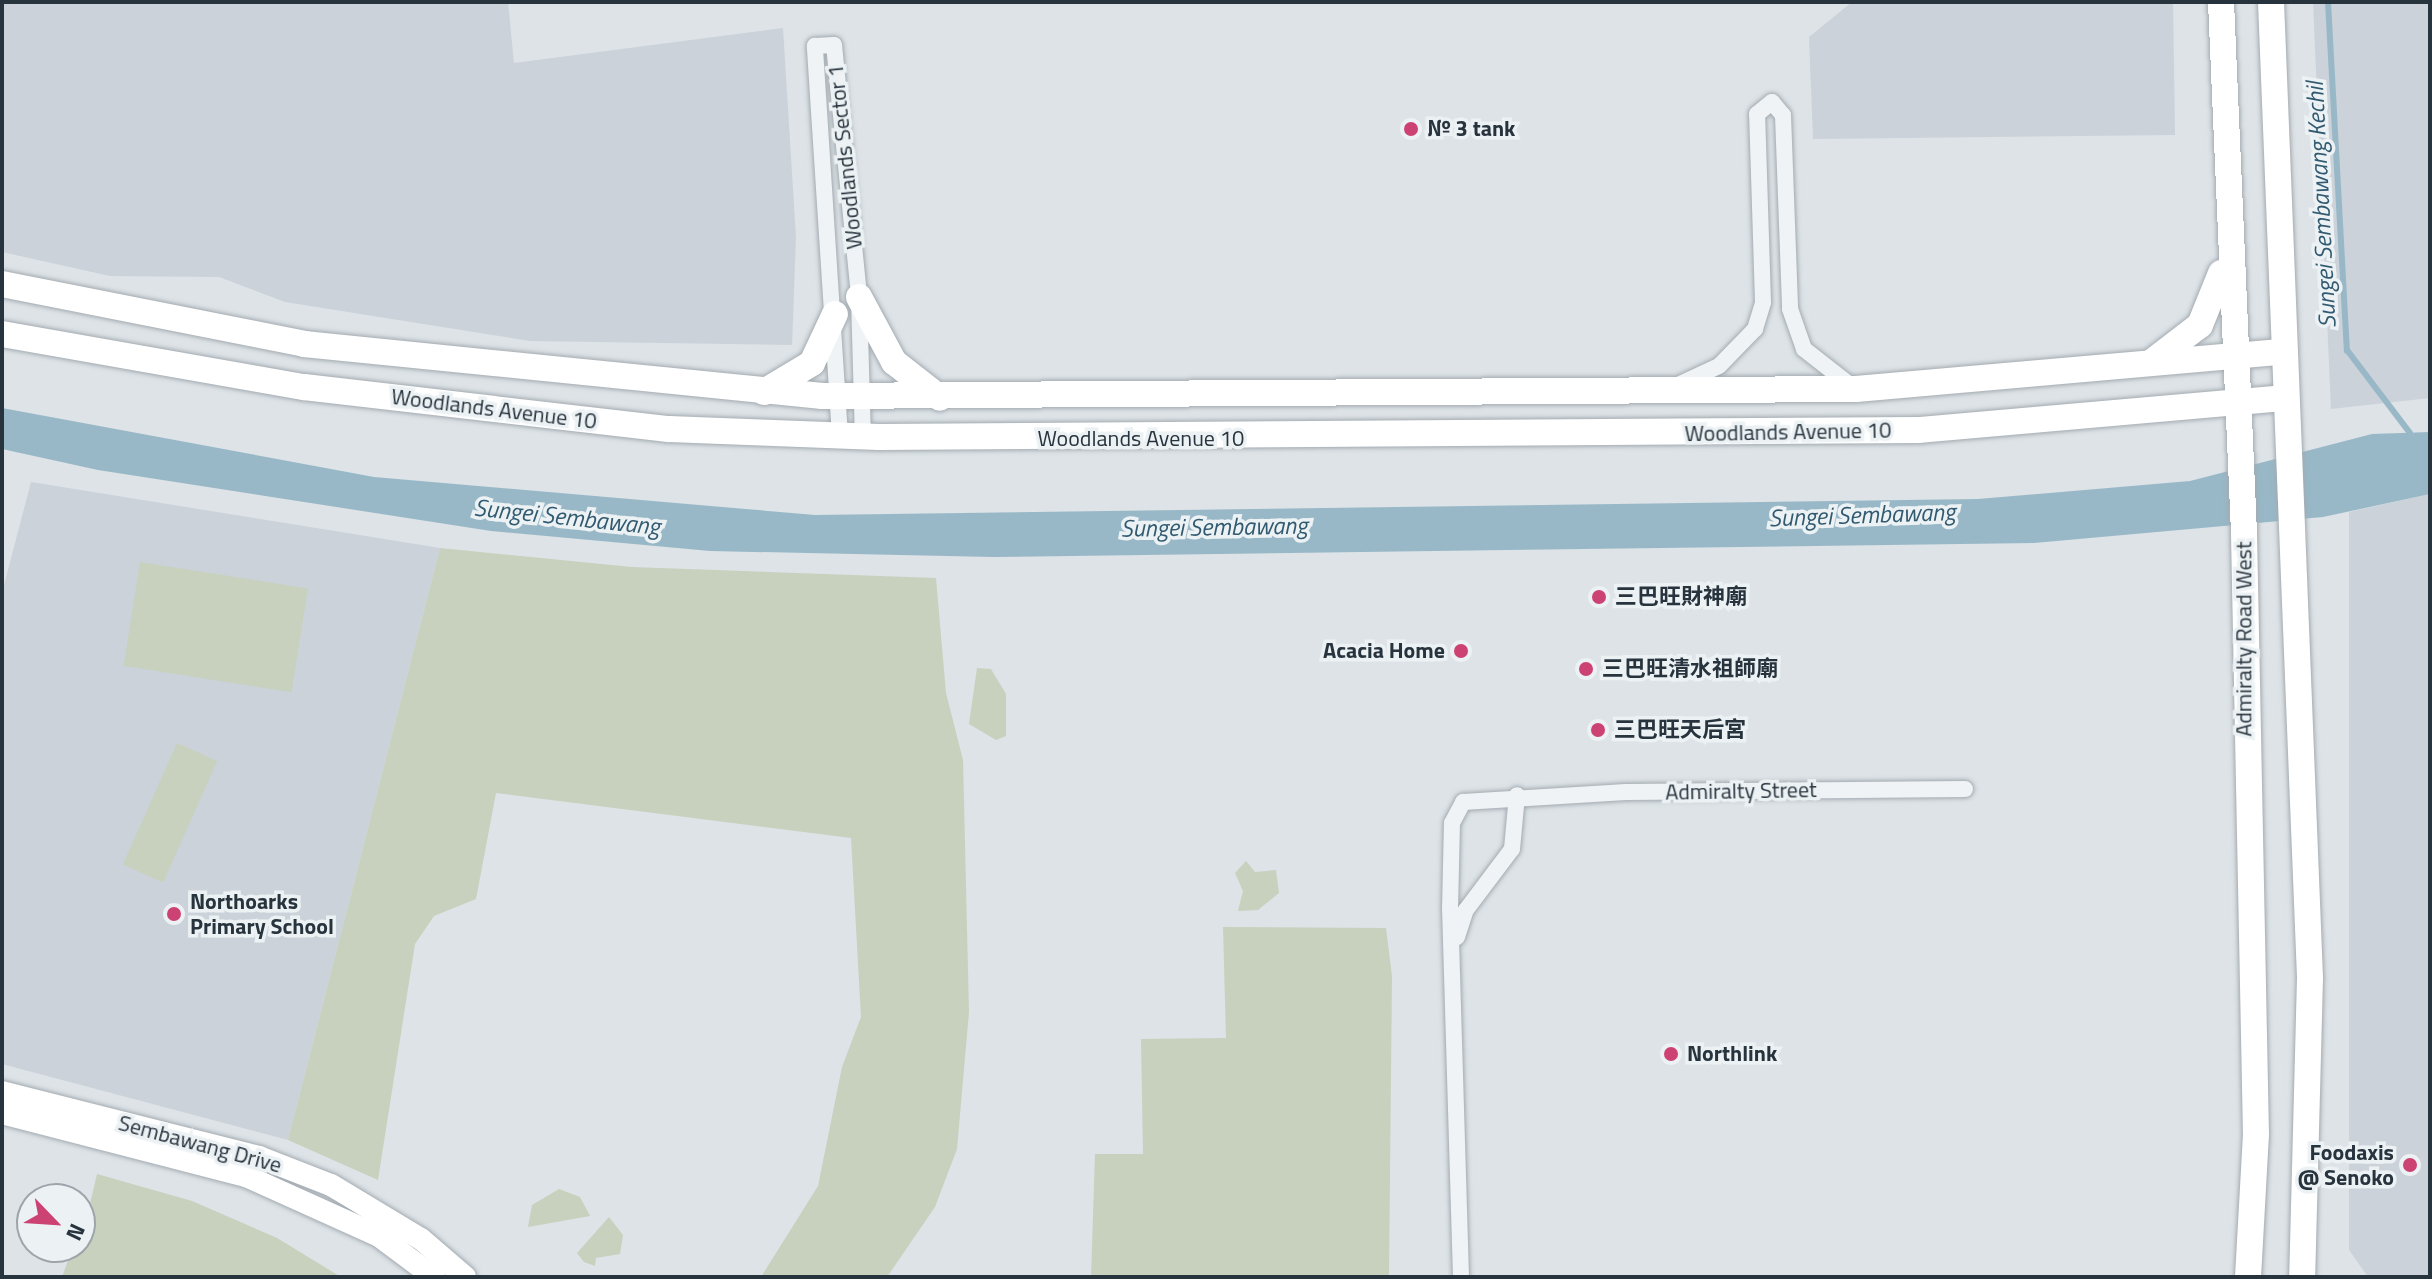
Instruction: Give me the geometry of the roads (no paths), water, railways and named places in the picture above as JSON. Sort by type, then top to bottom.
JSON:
[{"type":"main road","name":"Admiralty Road West","points":[[2221,2],[2231,355],[2238,399],[2244,533],[2256,1134],[2248,1277]]},
{"type":"main road","points":[[2271,2],[2310,978],[2302,1277]]},
{"type":"main road","points":[[2151,363],[2186,340],[2210,310],[2228,246]]},
{"type":"main road","name":"Woodlands Avenue 10","points":[[2,284],[304,344],[764,392],[851,396],[940,398],[1856,389],[2283,352]]},
{"type":"main road","points":[[859,297],[887,353],[940,398]]},
{"type":"main road","points":[[764,392],[812,363],[835,314]]},
{"type":"main road","name":"Woodlands Avenue 10","points":[[2,334],[304,387],[669,429],[852,436],[1919,430],[2238,399],[2285,398]]},
{"type":"main road","name":"Sembawang Drive","points":[[2,1092],[303,1174],[398,1224],[465,1277]]},
{"type":"main road","name":"Sembawang Drive","points":[[2,1113],[246,1176],[379,1236],[434,1277]]},
{"type":"street","name":"Woodlands Sector 1","points":[[852,436],[851,396],[835,314],[815,46],[834,45],[859,297],[851,396],[852,436]]},
{"type":"street","points":[[1665,391],[1719,366],[1755,329],[1763,302],[1757,114],[1772,102],[1783,115],[1790,309],[1804,349],[1856,389]]},
{"type":"street","name":"Admiralty Street","points":[[1461,1277],[1455,942],[1450,839],[1457,809],[1471,798],[1517,795],[1965,789]]},
{"type":"street","name":"Admiralty Street","points":[[1455,942],[1466,910],[1512,849],[1517,795]]},
{"type":"water","name":"Sungei Sembawang","points":[[2,408],[374,477],[815,515],[1978,499],[2190,481],[2372,434],[2430,432],[2430,494],[2323,517],[2034,543],[993,557],[710,551],[491,531],[98,470],[2,449]]},
{"type":"waterway","name":"Sungei Sembawang Kechil","points":[[2328,2],[2347,350],[2410,433]]},
{"type":"place","name":"№ 3 tank","points":[[1411,129]]},
{"type":"place","name":"三巴旺財神廟","points":[[1599,597]]},
{"type":"place","name":"Acacia Home","points":[[1461,651]]},
{"type":"place","name":"三巴旺清水祖師廟","points":[[1586,669]]},
{"type":"place","name":"三巴旺天后宮","points":[[1598,730]]},
{"type":"place","name":"Northoarks Primary School","points":[[174,914]]},
{"type":"place","name":"Northlink","points":[[1671,1054]]},
{"type":"place","name":"Foodaxis @ Senoko","points":[[2410,1165]]}]
